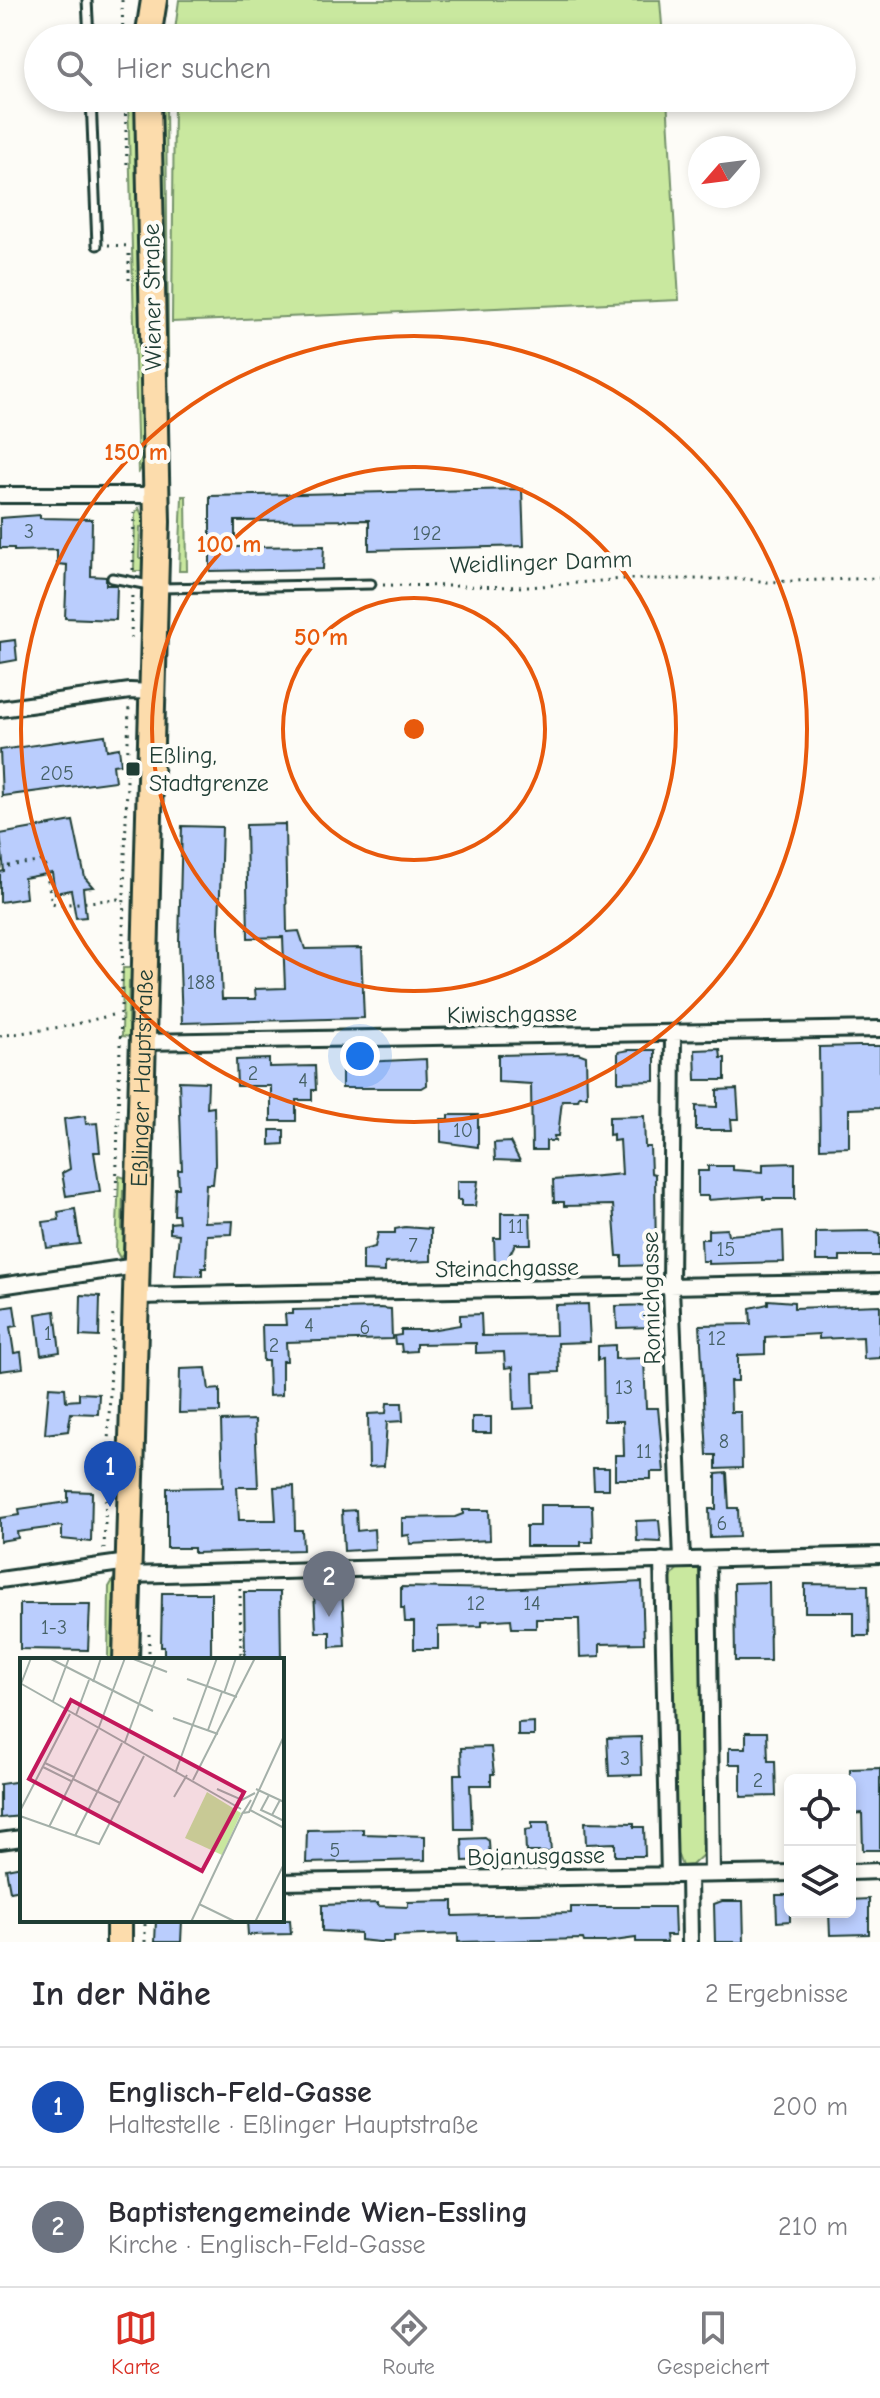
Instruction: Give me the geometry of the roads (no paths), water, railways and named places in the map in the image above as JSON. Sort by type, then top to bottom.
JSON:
[{"type":"main road","points":[[140,24],[141,0]]},
{"type":"main road","points":[[145,24],[154,0]]},
{"type":"main road","name":"Wiener Straße","points":[[148,112],[156,495]]},
{"type":"main road","name":"Eßlinger Hauptstraße","points":[[126,1658],[120,1565],[125,1299],[136,1266],[148,905],[156,495]]},
{"type":"street","points":[[0,495],[156,495]]},
{"type":"street","points":[[0,709],[130,691],[153,692]]},
{"type":"street","name":"Kiwischgasse","points":[[144,1042],[880,1029]]},
{"type":"street","name":"Romichgasse","points":[[673,1034],[671,1287],[682,1560]]},
{"type":"street","points":[[0,1286],[136,1266]]},
{"type":"street","name":"Steinachgasse","points":[[125,1299],[880,1282]]},
{"type":"street","points":[[0,1580],[120,1565],[240,1572],[880,1555]]},
{"type":"street","points":[[662,1560],[669,1876]]},
{"type":"street","points":[[708,1560],[712,1874]]},
{"type":"street","points":[[0,1841],[20,1838]]},
{"type":"street","points":[[856,1872],[880,1871]]},
{"type":"street","name":"Bojanusgasse","points":[[284,1882],[784,1873]]},
{"type":"street","points":[[689,1875],[690,1942]]},
{"type":"lane","points":[[87,0],[88,24]]},
{"type":"lane","points":[[92,112],[97,245]]},
{"type":"lane","points":[[112,578],[156,588],[371,584]]},
{"type":"place","name":"Eßling, Stadtgrenze","points":[[133,769]]},
{"type":"place","name":"Englisch-Feld-Gasse","points":[[110,1507]]},
{"type":"place","name":"Baptistengemeinde Wien-Essling","points":[[329,1617]]}]
